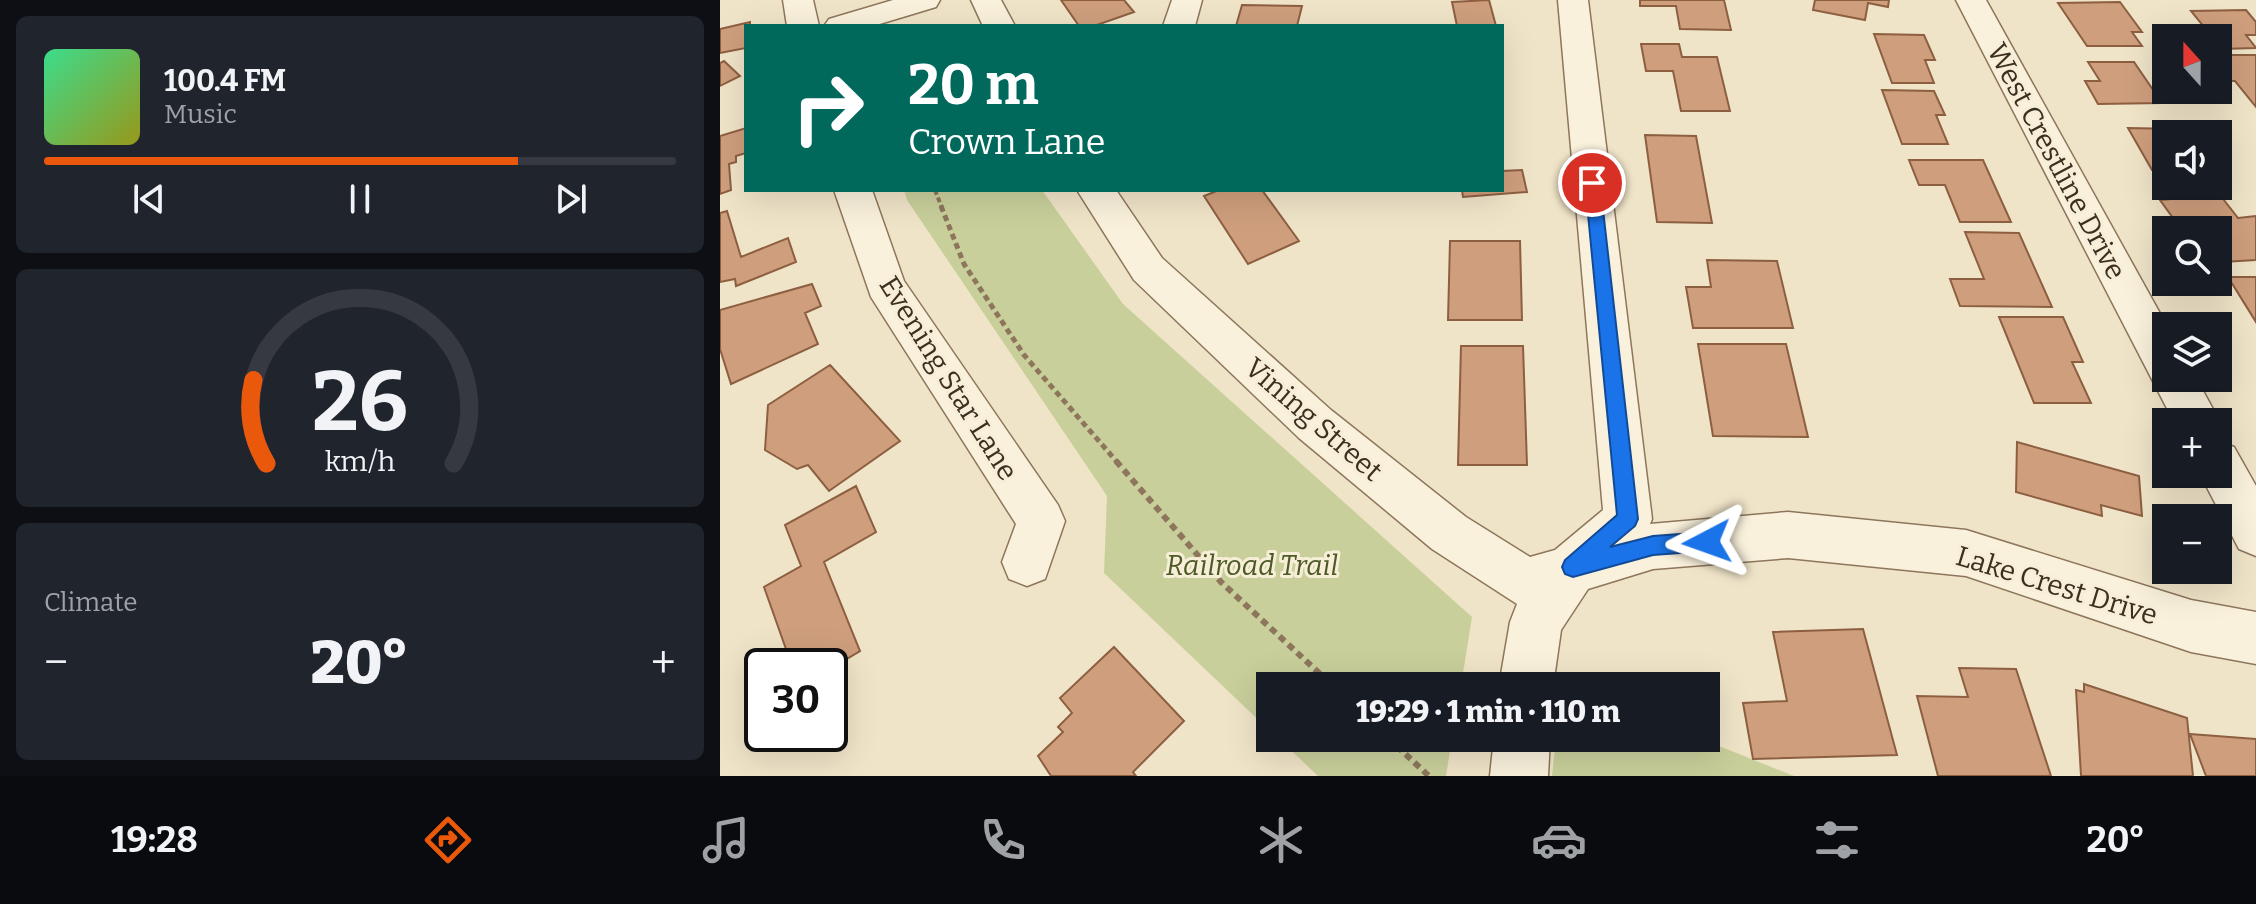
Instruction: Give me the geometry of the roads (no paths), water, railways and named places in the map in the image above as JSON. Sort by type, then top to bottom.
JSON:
[{"type":"street","points":[[798,0],[803,24]]},
{"type":"street","points":[[847,24],[925,0]]},
{"type":"street","points":[[986,0],[998,24]]},
{"type":"street","points":[[1180,24],[1187,0]]},
{"type":"street","points":[[1528,672],[1536,622],[1573,567],[1628,519],[1573,0]]},
{"type":"street","name":"West Crestline Drive","points":[[1971,0],[2152,339]]},
{"type":"street","name":"Evening Star Lane","points":[[854,192],[885,286],[1041,521],[1027,562]]},
{"type":"street","name":"Vining Street","points":[[1103,193],[1148,269],[1315,424],[1449,533],[1525,583],[1573,567]]},
{"type":"street","points":[[2232,488],[2256,533]]},
{"type":"street","name":"Lake Crest Drive","points":[[1573,567],[1653,546],[1788,535],[1966,553],[2191,626],[2256,638]]},
{"type":"street","points":[[1519,776],[1521,752]]},
{"type":"park label","name":"Railroad Trail","points":[[1252,565]]}]
